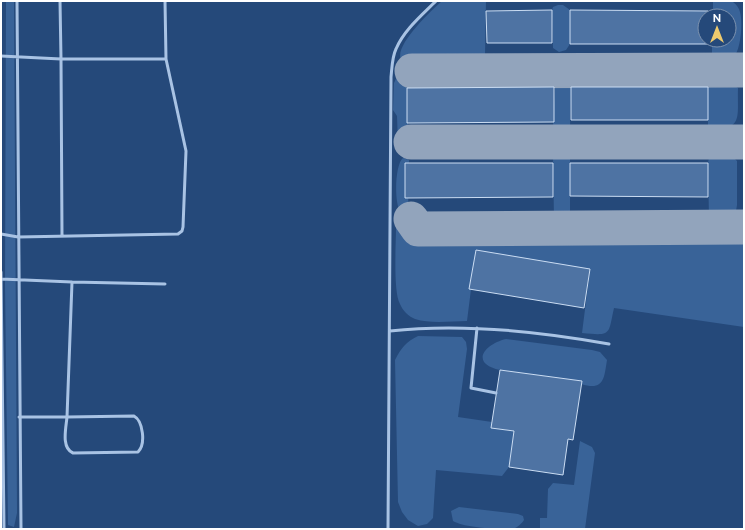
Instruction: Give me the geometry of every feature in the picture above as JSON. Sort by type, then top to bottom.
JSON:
[{"type":"lane","points":[[17,1],[21,529]]},
{"type":"lane","points":[[60,1],[62,236]]},
{"type":"lane","points":[[1,234],[18,237],[178,234],[182,231],[184,227],[186,151],[166,59],[165,1]]},
{"type":"lane","points":[[388,529],[391,77],[395,50],[414,22],[436,1]]},
{"type":"lane","points":[[1,56],[61,59],[166,59]]},
{"type":"lane","points":[[1,272],[4,529]]},
{"type":"lane","points":[[1,279],[18,281],[165,284]]},
{"type":"lane","points":[[19,417],[67,417],[134,416],[139,419],[141,424],[141,450],[138,452],[73,453],[69,452],[66,446],[67,417],[72,282]]},
{"type":"lane","points":[[390,331],[416,328],[477,328],[551,335],[609,344]]},
{"type":"lane","points":[[477,328],[471,388],[496,393]]},
{"type":"shaded area","points":[[6,1],[14,1],[17,513],[14,527],[8,525],[5,285]]},
{"type":"shaded area","points":[[442,1],[486,1],[485,55],[482,57],[409,58],[405,61],[401,60],[400,54],[408,37],[422,20]]},
{"type":"shaded area","points":[[713,1],[733,2],[738,7],[740,12],[740,43],[736,54],[733,58],[728,60],[712,60],[712,48],[737,48],[737,8],[713,8]]},
{"type":"shaded area","points":[[563,5],[570,10],[570,44],[566,50],[559,52],[553,48],[552,10],[553,7]]},
{"type":"shaded area","points":[[400,70],[407,71],[408,145],[404,150],[399,149],[397,116],[393,110],[394,83]]},
{"type":"shaded area","points":[[724,78],[738,88],[738,114],[733,124],[728,127],[708,129],[708,79]]},
{"type":"shaded area","points":[[559,80],[567,82],[571,87],[570,128],[568,134],[564,137],[554,132],[553,127],[555,83]]},
{"type":"shaded area","points":[[567,151],[570,154],[570,220],[554,221],[553,154],[556,152]]},
{"type":"shaded area","points":[[714,154],[731,155],[737,161],[737,205],[736,211],[729,220],[709,220],[708,163],[709,157]]},
{"type":"shaded area","points":[[403,158],[409,160],[408,214],[400,211],[396,192],[398,168]]},
{"type":"shaded area","points":[[405,222],[409,223],[409,242],[744,242],[744,327],[614,308],[611,324],[607,332],[604,334],[582,333],[590,270],[476,250],[467,321],[421,321],[408,315],[403,309],[396,289],[396,228],[398,224]]},
{"type":"shaded area","points":[[418,336],[462,337],[466,342],[467,349],[458,417],[492,422],[491,428],[514,431],[509,467],[502,476],[436,470],[433,518],[427,524],[418,526],[408,520],[402,512],[398,502],[395,360],[404,346]]},
{"type":"shaded area","points":[[506,339],[600,352],[607,360],[604,378],[599,384],[589,386],[581,384],[581,381],[500,370],[490,367],[485,363],[483,358],[484,354],[492,345],[498,341]]},
{"type":"shaded area","points":[[580,441],[592,447],[595,453],[585,529],[540,529],[540,518],[547,518],[548,489],[553,483],[574,485]]},
{"type":"shaded area","points":[[459,507],[518,514],[523,516],[524,520],[515,528],[509,529],[474,527],[453,521],[451,511]]},
{"type":"building","points":[[552,10],[552,43],[487,43],[486,11]]},
{"type":"building","points":[[570,10],[697,11],[697,44],[570,44]]},
{"type":"building","points":[[554,87],[554,122],[407,123],[407,88]]},
{"type":"building","points":[[571,87],[708,87],[708,120],[571,120]]},
{"type":"building","points":[[405,163],[553,163],[553,197],[405,198]]},
{"type":"building","points":[[570,163],[708,163],[708,197],[570,196]]},
{"type":"building","points":[[476,250],[590,269],[584,308],[469,289]]},
{"type":"building","points":[[500,370],[582,381],[573,440],[568,439],[563,475],[509,467],[514,431],[491,428]]},
{"type":"taxiway","points":[[412,71],[744,70]]},
{"type":"taxiway","points":[[411,142],[744,142]]},
{"type":"taxiway","points":[[411,219],[418,229],[744,227]]}]
